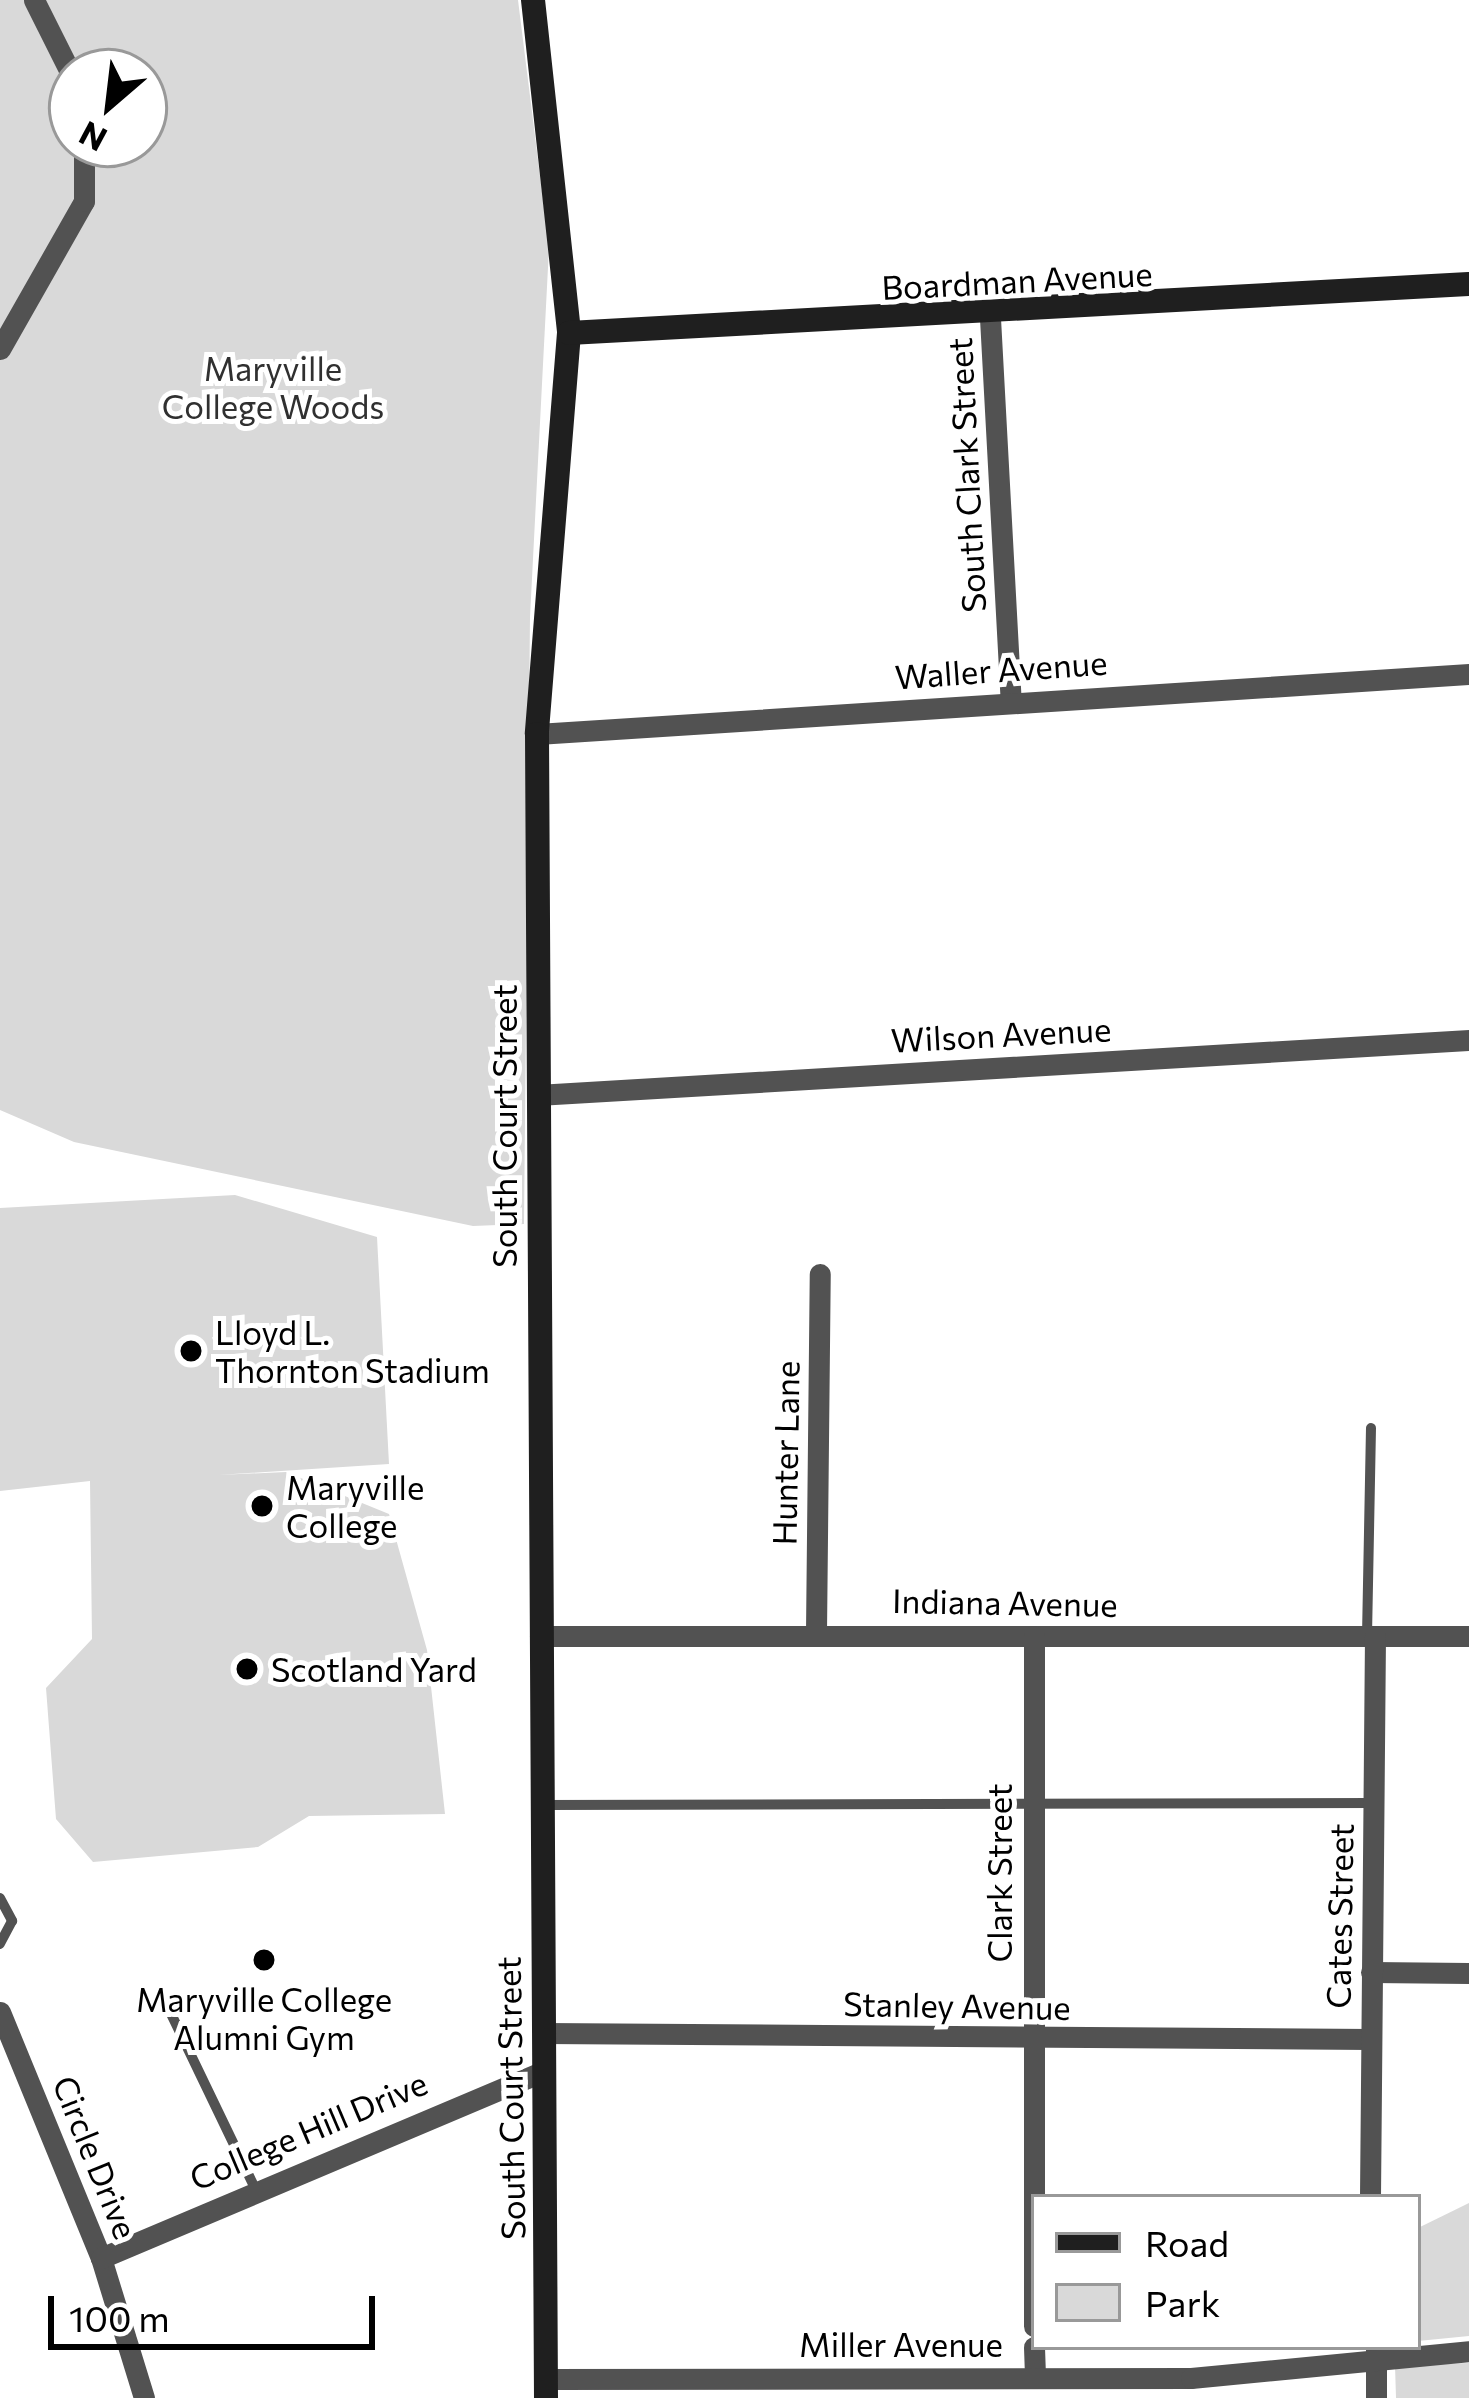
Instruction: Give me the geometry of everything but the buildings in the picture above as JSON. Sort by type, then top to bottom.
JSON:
[{"type":"street","points":[[34,0],[58,48]]},
{"type":"street","name":"South Court Street","points":[[533,0],[569,333],[537,734],[546,2388]]},
{"type":"street","points":[[0,349],[85,202],[84,168]]},
{"type":"street","name":"Boardman Avenue","points":[[569,333],[990,317],[1469,284]]},
{"type":"street","name":"South Clark Street","points":[[990,317],[1011,700]]},
{"type":"street","name":"Waller Avenue","points":[[537,734],[1469,674]]},
{"type":"street","name":"Wilson Avenue","points":[[537,1094],[1469,1040]]},
{"type":"street","name":"Hunter Lane","points":[[816,1632],[820,1274]]},
{"type":"street","name":"Indiana Avenue","points":[[540,1636],[816,1632],[1469,1636]]},
{"type":"street","name":"Clark Street","points":[[1033,2194],[1034,1636]]},
{"type":"street","name":"Cates Street","points":[[1370,2194],[1371,1636]]},
{"type":"street","points":[[1371,1972],[1469,1973]]},
{"type":"street","name":"Circle Drive","points":[[0,2012],[101,2258],[144,2398]]},
{"type":"street","name":"Stanley Avenue","points":[[543,2033],[1370,2039]]},
{"type":"street","name":"College Hill Drive","points":[[101,2258],[254,2186],[544,2071]]},
{"type":"street","points":[[1034,2350],[1034,2376]]},
{"type":"street","points":[[1376,2350],[1376,2398]]},
{"type":"street","name":"Miller Avenue","points":[[546,2388],[873,2387],[1034,2376],[1191,2378],[1376,2350],[1469,2351]]},
{"type":"lane","points":[[1371,1428],[1371,1636]]},
{"type":"lane","points":[[541,1805],[1373,1803]]},
{"type":"lane","points":[[0,1898],[12,1921],[0,1944]]},
{"type":"lane","points":[[162,1995],[254,2186]]},
{"type":"green space","name":"Maryville College Woods","points":[[0,0],[518,0],[549,248],[530,617],[524,1224],[473,1226],[74,1142],[0,1110]]},
{"type":"green space","points":[[235,1195],[377,1237],[389,1464],[218,1475],[286,1472],[389,1514],[427,1650],[445,1814],[309,1816],[258,1847],[93,1862],[56,1819],[46,1688],[92,1639],[90,1481],[0,1491],[0,1208]]},
{"type":"green space","points":[[1469,2203],[1469,2336],[1421,2341],[1421,2227]]},
{"type":"green space","points":[[1469,2363],[1469,2398],[1396,2398],[1395,2365]]},
{"type":"place","name":"Lloyd L. Thornton Stadium","points":[[191,1351]]},
{"type":"place","name":"Maryville College","points":[[262,1506]]},
{"type":"place","name":"Scotland Yard","points":[[247,1669]]},
{"type":"place","name":"Maryville College Alumni Gym","points":[[264,1960]]}]
